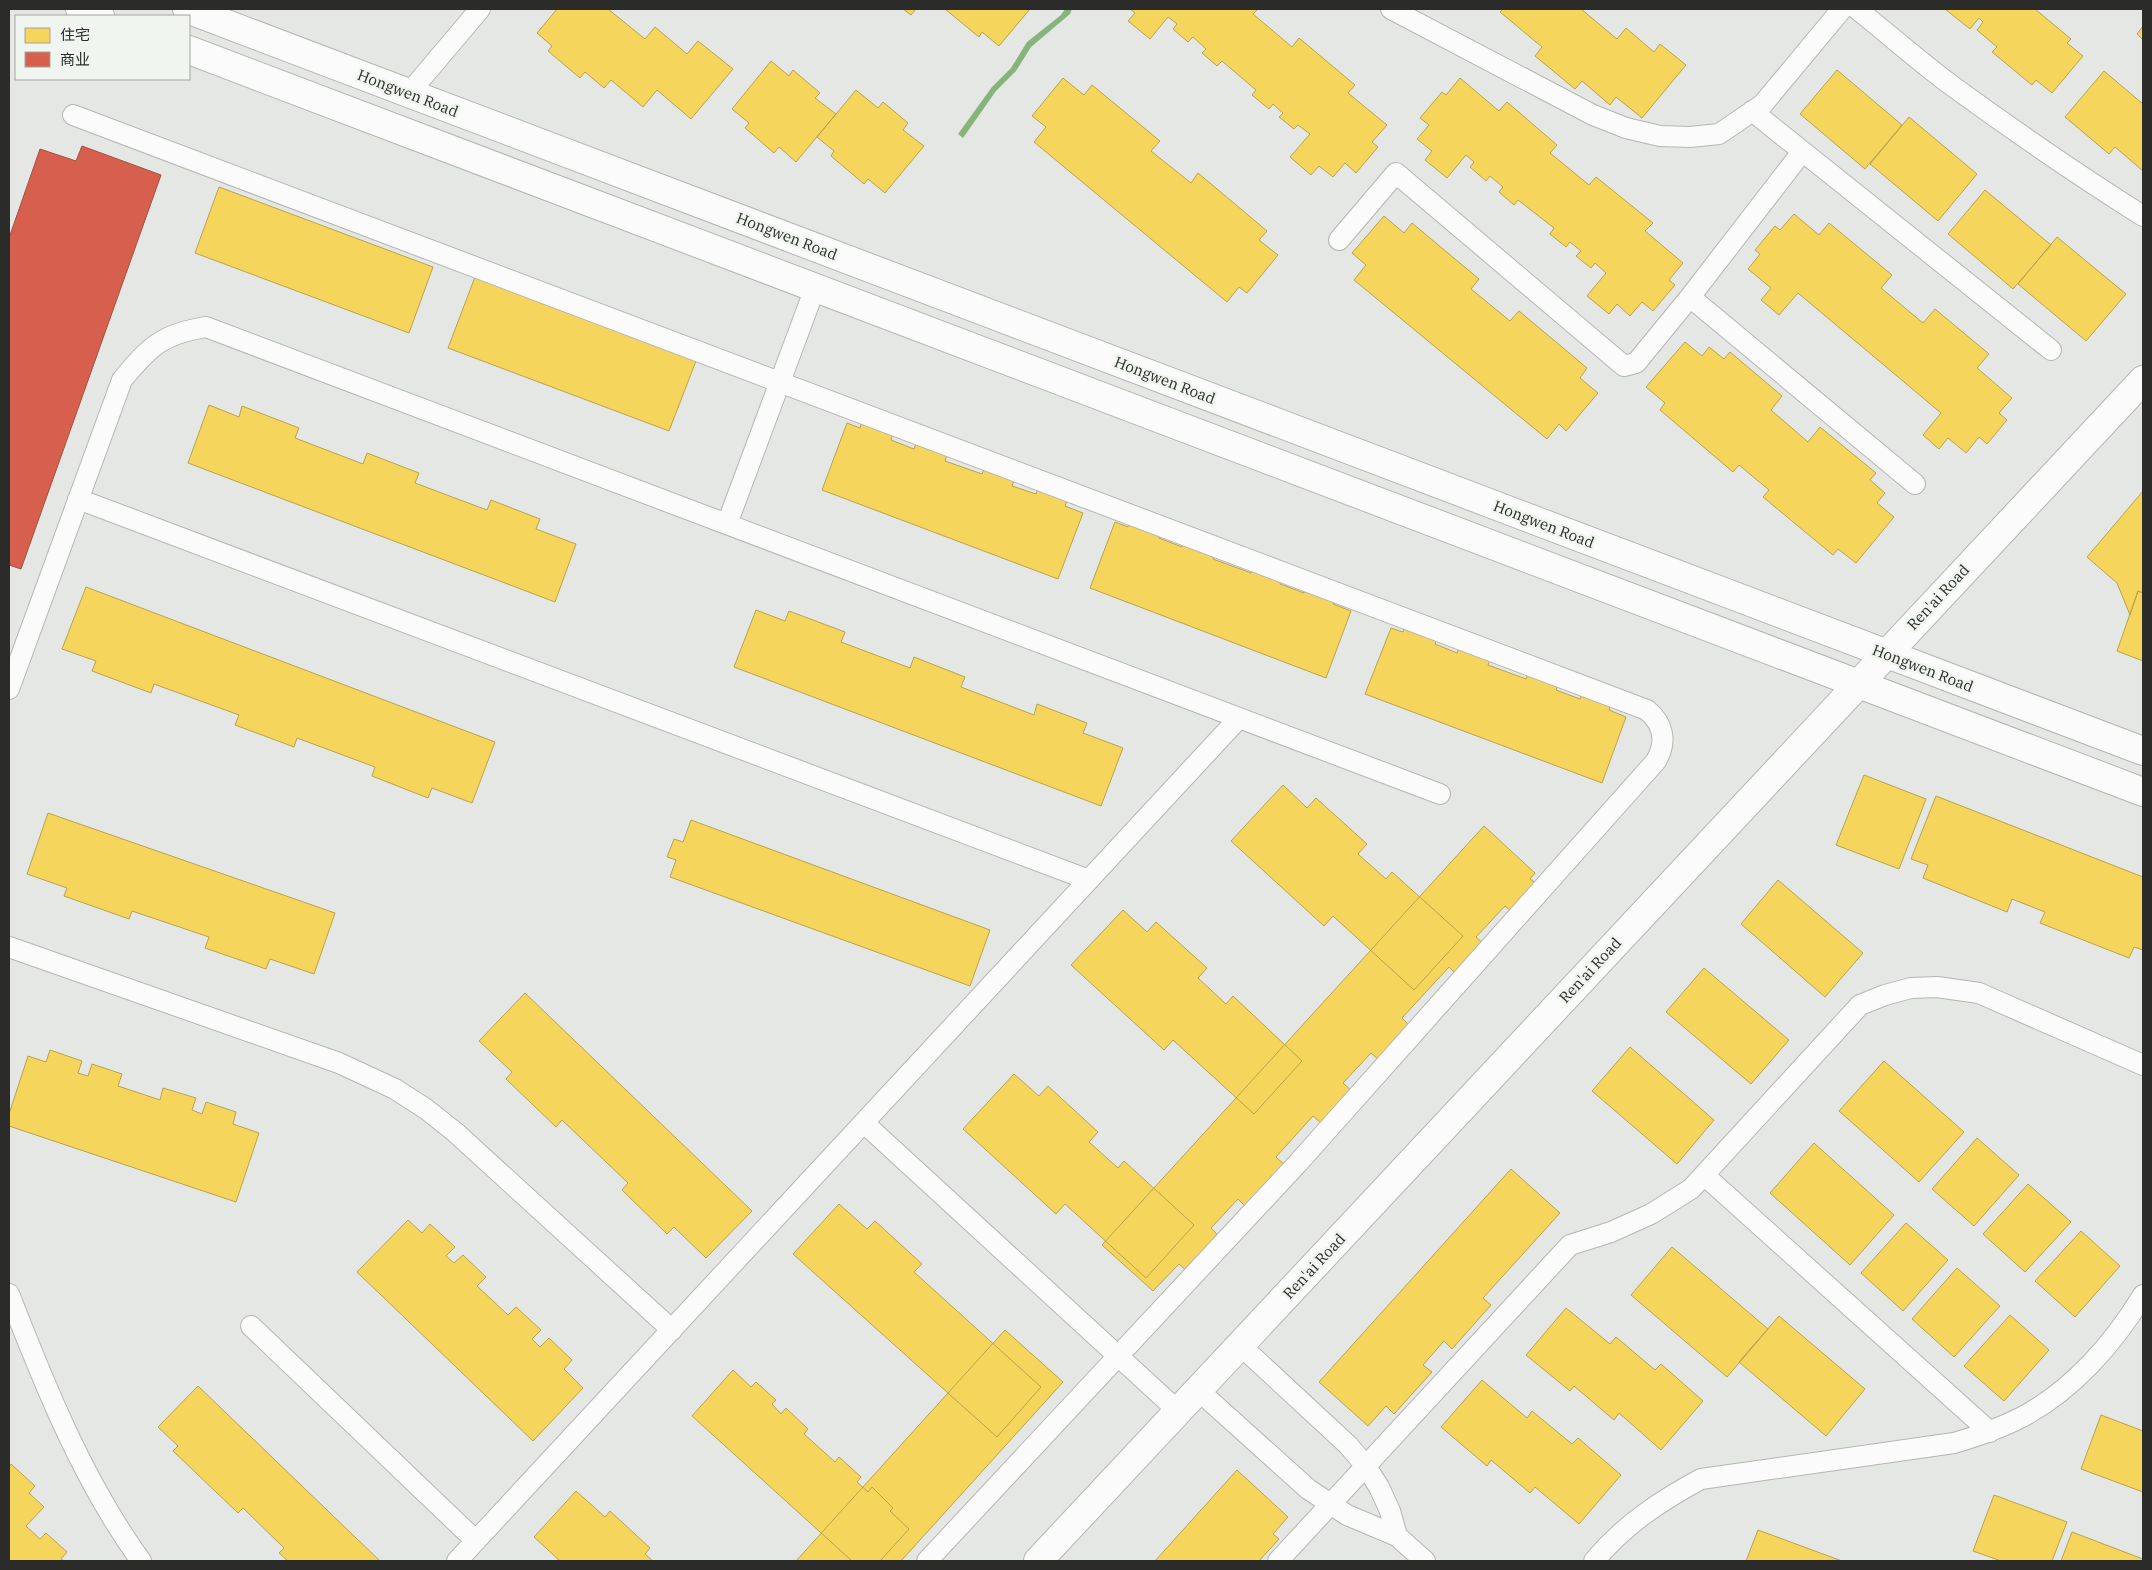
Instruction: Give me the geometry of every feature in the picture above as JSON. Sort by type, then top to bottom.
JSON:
[{"type":"street","points":[[80,9],[97,15]]},
{"type":"street","name":"Hongwen Road","points":[[187,9],[2143,751]]},
{"type":"street","points":[[190,50],[2143,792]]},
{"type":"street","name":"Ren'ai Road","points":[[1038,1561],[2143,380]]},
{"type":"lane","points":[[409,93],[480,9]]},
{"type":"lane","points":[[1392,9],[1593,115],[1626,128],[1660,136],[1719,134],[1763,104],[1842,9]]},
{"type":"lane","points":[[1856,9],[1950,84],[1995,117],[2079,175],[2143,216]]},
{"type":"lane","points":[[1752,111],[2050,350]]},
{"type":"lane","points":[[73,115],[1647,710],[1654,716],[1662,732],[1664,742],[1656,761],[1298,1163],[927,1561]]},
{"type":"lane","points":[[1339,240],[1396,173],[1624,366],[1636,363],[1690,297],[1802,152]]},
{"type":"lane","points":[[727,524],[815,288]]},
{"type":"lane","points":[[1690,297],[1915,484]]},
{"type":"lane","points":[[9,689],[13,665],[122,380],[143,354],[157,343],[188,330],[206,327],[1440,794]]},
{"type":"lane","points":[[78,499],[1089,880]]},
{"type":"lane","points":[[457,1561],[1240,718]]},
{"type":"lane","points":[[9,947],[339,1063],[395,1089],[426,1109],[455,1132],[672,1330]]},
{"type":"lane","points":[[1278,1561],[1570,1245],[1611,1232],[1651,1214],[1691,1189],[1860,1005],[1885,995],[1911,988],[1938,987],[1979,993],[2143,1065]]},
{"type":"lane","points":[[864,1122],[1178,1411]]},
{"type":"lane","points":[[1704,1175],[1990,1432]]},
{"type":"lane","points":[[9,1294],[40,1372],[68,1435],[101,1497],[141,1561]]},
{"type":"lane","points":[[1594,1561],[1607,1545],[1635,1520],[1666,1498],[1701,1479],[1918,1450],[1954,1443],[1990,1432],[2031,1411],[2056,1395],[2085,1370],[2128,1320],[2143,1295]]},
{"type":"lane","points":[[251,1326],[476,1541]]},
{"type":"lane","points":[[1240,1345],[1348,1445],[1365,1465],[1383,1495],[1397,1536]]},
{"type":"lane","points":[[1198,1390],[1308,1489],[1355,1519],[1397,1536],[1425,1561]]},
{"type":"shaded area","points":[[1065,9],[1072,9],[1070,14],[1031,47],[1016,71],[996,91],[963,138],[958,134],[992,87],[1011,68],[1027,42],[1061,15]]},
{"type":"building: 住宅","points":[[557,9],[608,9],[645,39],[655,27],[687,54],[698,41],[733,69],[691,119],[657,90],[643,107],[611,80],[604,88],[585,72],[580,78],[548,51],[552,46],[537,33]]},
{"type":"building: 住宅","points":[[903,9],[916,9],[911,15]]},
{"type":"building: 住宅","points":[[945,9],[1030,9],[999,46],[982,32],[979,37]]},
{"type":"building: 住宅","points":[[1130,9],[1258,9],[1253,14],[1292,47],[1299,38],[1355,85],[1348,93],[1387,125],[1372,142],[1378,147],[1356,173],[1345,163],[1333,177],[1319,166],[1311,175],[1290,157],[1310,134],[1298,125],[1294,129],[1279,117],[1283,113],[1273,104],[1269,109],[1252,95],[1256,90],[1222,61],[1217,66],[1202,53],[1206,49],[1193,37],[1188,42],[1173,29],[1177,24],[1168,17],[1150,39],[1128,21],[1135,13]]},
{"type":"building: 住宅","points":[[1503,9],[1581,9],[1617,39],[1626,28],[1654,52],[1660,44],[1686,65],[1642,118],[1616,97],[1610,105],[1582,81],[1575,89],[1535,56],[1542,47],[1500,12]]},
{"type":"building: 住宅","points":[[1945,9],[2035,9],[2071,39],[2067,43],[2083,56],[2052,93],[2036,80],[2032,85],[1992,52],[1997,47],[1977,30],[1983,22],[1979,18],[1970,29]]},
{"type":"building: 住宅","points":[[2143,26],[2143,40],[2137,34]]},
{"type":"building: 住宅","points":[[771,61],[789,76],[793,70],[820,93],[815,98],[836,114],[796,162],[779,147],[774,153],[745,128],[749,123],[732,109]]},
{"type":"building: 住宅","points":[[1837,70],[1902,125],[1865,169],[1800,114]]},
{"type":"building: 住宅","points":[[2104,71],[2143,104],[2143,171],[2115,147],[2109,154],[2065,117]]},
{"type":"building: 住宅","points":[[1063,78],[1084,95],[1092,85],[1160,141],[1151,151],[1191,183],[1198,173],[1267,231],[1259,240],[1278,255],[1247,293],[1239,287],[1227,302],[1034,142],[1046,127],[1032,116]]},
{"type":"building: 住宅","points":[[1460,78],[1499,111],[1507,102],[1557,145],[1550,153],[1589,185],[1596,177],[1653,223],[1645,231],[1683,263],[1669,280],[1675,285],[1653,311],[1642,302],[1630,316],[1617,304],[1609,314],[1587,296],[1606,273],[1595,263],[1591,268],[1576,256],[1581,251],[1570,242],[1566,247],[1550,234],[1554,228],[1518,200],[1514,205],[1499,192],[1503,187],[1490,176],[1486,181],[1470,167],[1474,162],[1466,155],[1447,178],[1425,160],[1432,151],[1417,139],[1429,125],[1420,118],[1442,92],[1446,95]]},
{"type":"building: 住宅","points":[[856,90],[878,108],[883,102],[908,123],[903,130],[924,146],[885,193],[868,179],[864,184],[831,156],[834,151],[817,137]]},
{"type":"building: 住宅","points":[[1909,117],[1977,174],[1938,221],[1870,164]]},
{"type":"building: 住宅","points":[[219,187],[433,267],[409,333],[195,253]]},
{"type":"building: 住宅","points":[[1985,190],[2051,245],[2013,289],[1948,234]]},
{"type":"building: 住宅","points":[[1794,214],[1819,235],[1829,223],[1892,275],[1881,288],[1923,323],[1935,309],[1989,354],[1977,368],[2012,398],[1999,413],[2007,420],[1987,444],[1979,437],[1966,453],[1948,438],[1939,449],[1923,435],[1941,413],[1798,293],[1779,315],[1761,300],[1771,288],[1748,269],[1760,254],[1755,250],[1775,226],[1780,230]]},
{"type":"building: 住宅","points":[[1384,216],[1404,233],[1412,223],[1479,279],[1471,289],[1510,321],[1519,311],[1587,368],[1580,378],[1598,393],[1566,431],[1559,424],[1547,439],[1354,280],[1366,265],[1352,253]]},
{"type":"building: 住宅","points":[[2057,237],[2126,294],[2086,341],[2018,284]]},
{"type":"building: 住宅","points":[[475,277],[696,361],[669,431],[448,348]]},
{"type":"building: 住宅","points":[[1685,342],[1702,356],[1709,347],[1724,359],[1730,352],[1782,396],[1771,410],[1808,442],[1820,427],[1876,473],[1870,480],[1885,493],[1877,503],[1894,517],[1856,563],[1838,549],[1833,555],[1763,497],[1769,490],[1739,465],[1733,472],[1660,410],[1665,403],[1646,387]]},
{"type":"building: 住宅","points":[[209,405],[239,417],[242,406],[299,428],[295,438],[363,464],[367,453],[419,473],[415,483],[487,510],[491,500],[540,519],[536,529],[576,544],[555,602],[188,463]]},
{"type":"building: 住宅","points":[[863,417],[894,429],[891,440],[914,449],[918,438],[949,449],[945,461],[982,474],[986,464],[1016,475],[1012,486],[1036,494],[1040,484],[1069,495],[1065,506],[1083,513],[1058,579],[822,490],[847,423],[860,428]]},
{"type":"building: 住宅","points":[[2143,491],[2143,593],[2138,591],[2130,615],[2117,583],[2087,557]]},
{"type":"building: 住宅","points":[[1131,516],[1163,528],[1159,538],[1182,547],[1186,537],[1217,549],[1213,559],[1251,573],[1254,562],[1284,574],[1280,584],[1304,593],[1308,583],[1337,594],[1333,604],[1351,611],[1326,678],[1090,588],[1115,522],[1128,527]]},
{"type":"building: 住宅","points":[[86,587],[495,742],[472,803],[432,788],[428,798],[372,776],[375,767],[297,738],[294,747],[235,725],[239,715],[154,684],[151,693],[92,671],[96,661],[62,649]]},
{"type":"building: 住宅","points":[[2138,591],[2143,593],[2143,661],[2117,651]]},
{"type":"building: 住宅","points":[[756,610],[785,621],[789,611],[845,632],[841,642],[910,668],[914,657],[965,677],[961,687],[1034,715],[1037,704],[1087,723],[1083,733],[1123,748],[1101,806],[734,667]]},
{"type":"building: 住宅","points":[[1407,622],[1438,634],[1435,644],[1457,653],[1461,642],[1492,654],[1488,665],[1526,679],[1530,668],[1560,679],[1556,690],[1580,699],[1583,688],[1613,699],[1609,710],[1626,717],[1602,783],[1365,694],[1391,628],[1403,632]]},
{"type":"building: 住宅","points":[[1864,775],[1926,799],[1899,869],[1836,845]]},
{"type":"building: 住宅","points":[[1283,785],[1307,808],[1316,798],[1367,844],[1358,854],[1386,879],[1392,872],[1463,936],[1414,990],[1333,916],[1324,926],[1231,841]]},
{"type":"building: 住宅","points":[[1936,796],[2143,877],[2143,950],[2134,947],[2129,958],[2040,923],[2045,912],[2012,899],[2007,912],[1923,878],[1928,865],[1911,859]]},
{"type":"building: 住宅","points":[[48,813],[335,913],[314,974],[270,959],[266,969],[205,948],[209,937],[132,911],[129,919],[64,896],[67,888],[27,874]]},
{"type":"building: 住宅","points":[[691,820],[990,930],[970,986],[670,877],[676,860],[667,857],[674,839],[683,842]]},
{"type":"building: 住宅","points":[[1484,826],[1535,873],[1530,879],[1537,884],[1512,912],[1505,906],[1476,937],[1485,945],[1457,975],[1449,967],[1402,1018],[1413,1029],[1382,1063],[1371,1053],[1343,1083],[1353,1092],[1323,1125],[1313,1116],[1276,1157],[1286,1166],[1247,1208],[1238,1199],[1211,1228],[1220,1237],[1188,1272],[1179,1264],[1153,1291],[1102,1245]]},
{"type":"building: 住宅","points":[[1778,880],[1863,953],[1825,997],[1741,924]]},
{"type":"building: 住宅","points":[[1123,910],[1147,932],[1156,922],[1207,968],[1198,978],[1226,1004],[1233,996],[1302,1061],[1254,1114],[1173,1040],[1164,1050],[1071,965]]},
{"type":"building: 住宅","points":[[1704,968],[1789,1040],[1751,1084],[1666,1012]]},
{"type":"building: 住宅","points":[[525,993],[752,1211],[706,1258],[674,1227],[667,1234],[622,1190],[628,1183],[562,1120],[556,1127],[506,1079],[512,1072],[479,1041]]},
{"type":"building: 住宅","points":[[1630,1047],[1714,1120],[1677,1164],[1592,1091]]},
{"type":"building: 住宅","points":[[50,1050],[82,1061],[78,1073],[88,1076],[92,1064],[122,1074],[118,1086],[160,1100],[163,1088],[196,1098],[192,1110],[202,1114],[206,1102],[236,1112],[233,1124],[259,1133],[236,1202],[9,1126],[9,1114],[28,1056],[46,1062]]},
{"type":"building: 住宅","points":[[1884,1061],[1964,1132],[1919,1182],[1839,1111]]},
{"type":"building: 住宅","points":[[1014,1074],[1039,1096],[1048,1086],[1098,1132],[1089,1142],[1118,1168],[1124,1161],[1194,1225],[1146,1278],[1065,1204],[1056,1214],[963,1129]]},
{"type":"building: 住宅","points":[[1977,1138],[2019,1175],[1974,1226],[1932,1189]]},
{"type":"building: 住宅","points":[[1814,1143],[1894,1215],[1850,1265],[1770,1193]]},
{"type":"building: 住宅","points":[[1511,1169],[1560,1213],[1483,1298],[1491,1305],[1452,1349],[1444,1341],[1423,1365],[1432,1372],[1394,1414],[1386,1406],[1368,1426],[1319,1382]]},
{"type":"building: 住宅","points":[[2028,1184],[2071,1222],[2025,1272],[1983,1234]]},
{"type":"building: 住宅","points":[[839,1204],[867,1229],[875,1221],[922,1264],[914,1272],[1041,1387],[997,1437],[793,1254]]},
{"type":"building: 住宅","points":[[408,1220],[422,1233],[430,1224],[455,1247],[446,1256],[454,1263],[463,1255],[486,1277],[477,1286],[508,1315],[516,1307],[541,1330],[532,1339],[540,1347],[549,1338],[572,1360],[564,1369],[583,1388],[533,1441],[357,1272]]},
{"type":"building: 住宅","points":[[1906,1223],[1948,1260],[1903,1311],[1861,1273]]},
{"type":"building: 住宅","points":[[2081,1231],[2120,1266],[2075,1317],[2035,1281]]},
{"type":"building: 住宅","points":[[1672,1247],[1768,1329],[1727,1377],[1631,1295]]},
{"type":"building: 住宅","points":[[1957,1268],[2000,1306],[1954,1357],[1912,1319]]},
{"type":"building: 住宅","points":[[1566,1308],[1610,1344],[1616,1337],[1655,1370],[1661,1364],[1703,1401],[1661,1450],[1619,1413],[1614,1420],[1574,1386],[1570,1391],[1526,1355]]},
{"type":"building: 住宅","points":[[2010,1315],[2049,1350],[2004,1401],[1964,1366]]},
{"type":"building: 住宅","points":[[1779,1316],[1865,1389],[1826,1436],[1739,1362]]},
{"type":"building: 住宅","points":[[1005,1330],[1063,1382],[901,1561],[796,1561]]},
{"type":"building: 住宅","points":[[733,1370],[751,1387],[756,1382],[776,1400],[772,1404],[781,1414],[786,1408],[808,1429],[804,1434],[835,1462],[839,1457],[861,1477],[857,1482],[868,1492],[872,1487],[893,1508],[890,1511],[909,1529],[880,1561],[852,1561],[692,1416]]},
{"type":"building: 住宅","points":[[1482,1380],[1527,1418],[1532,1411],[1572,1444],[1578,1438],[1621,1475],[1579,1524],[1535,1487],[1530,1493],[1491,1460],[1487,1466],[1441,1427]]},
{"type":"building: 住宅","points":[[198,1386],[380,1561],[288,1561],[279,1553],[284,1548],[243,1508],[238,1513],[173,1451],[178,1446],[158,1427]]},
{"type":"building: 住宅","points":[[2101,1415],[2143,1431],[2143,1492],[2081,1469]]},
{"type":"building: 住宅","points":[[11,1464],[35,1486],[29,1493],[44,1507],[26,1526],[40,1539],[46,1533],[67,1552],[61,1559],[64,1561],[9,1561],[9,1467]]},
{"type":"building: 住宅","points":[[1237,1470],[1288,1517],[1273,1534],[1279,1539],[1259,1561],[1155,1561]]},
{"type":"building: 住宅","points":[[576,1491],[605,1517],[610,1511],[650,1548],[645,1554],[653,1561],[560,1561],[534,1537]]},
{"type":"building: 住宅","points":[[1994,1495],[2067,1522],[2052,1561],[2001,1561],[1973,1551]]},
{"type":"building: 住宅","points":[[1758,1530],[1842,1561],[1746,1561]]},
{"type":"building: 住宅","points":[[2072,1532],[2143,1559],[2143,1561],[2061,1561]]},
{"type":"building: 商业","points":[[82,146],[161,175],[21,569],[9,565],[9,238],[40,149],[76,161]]}]
